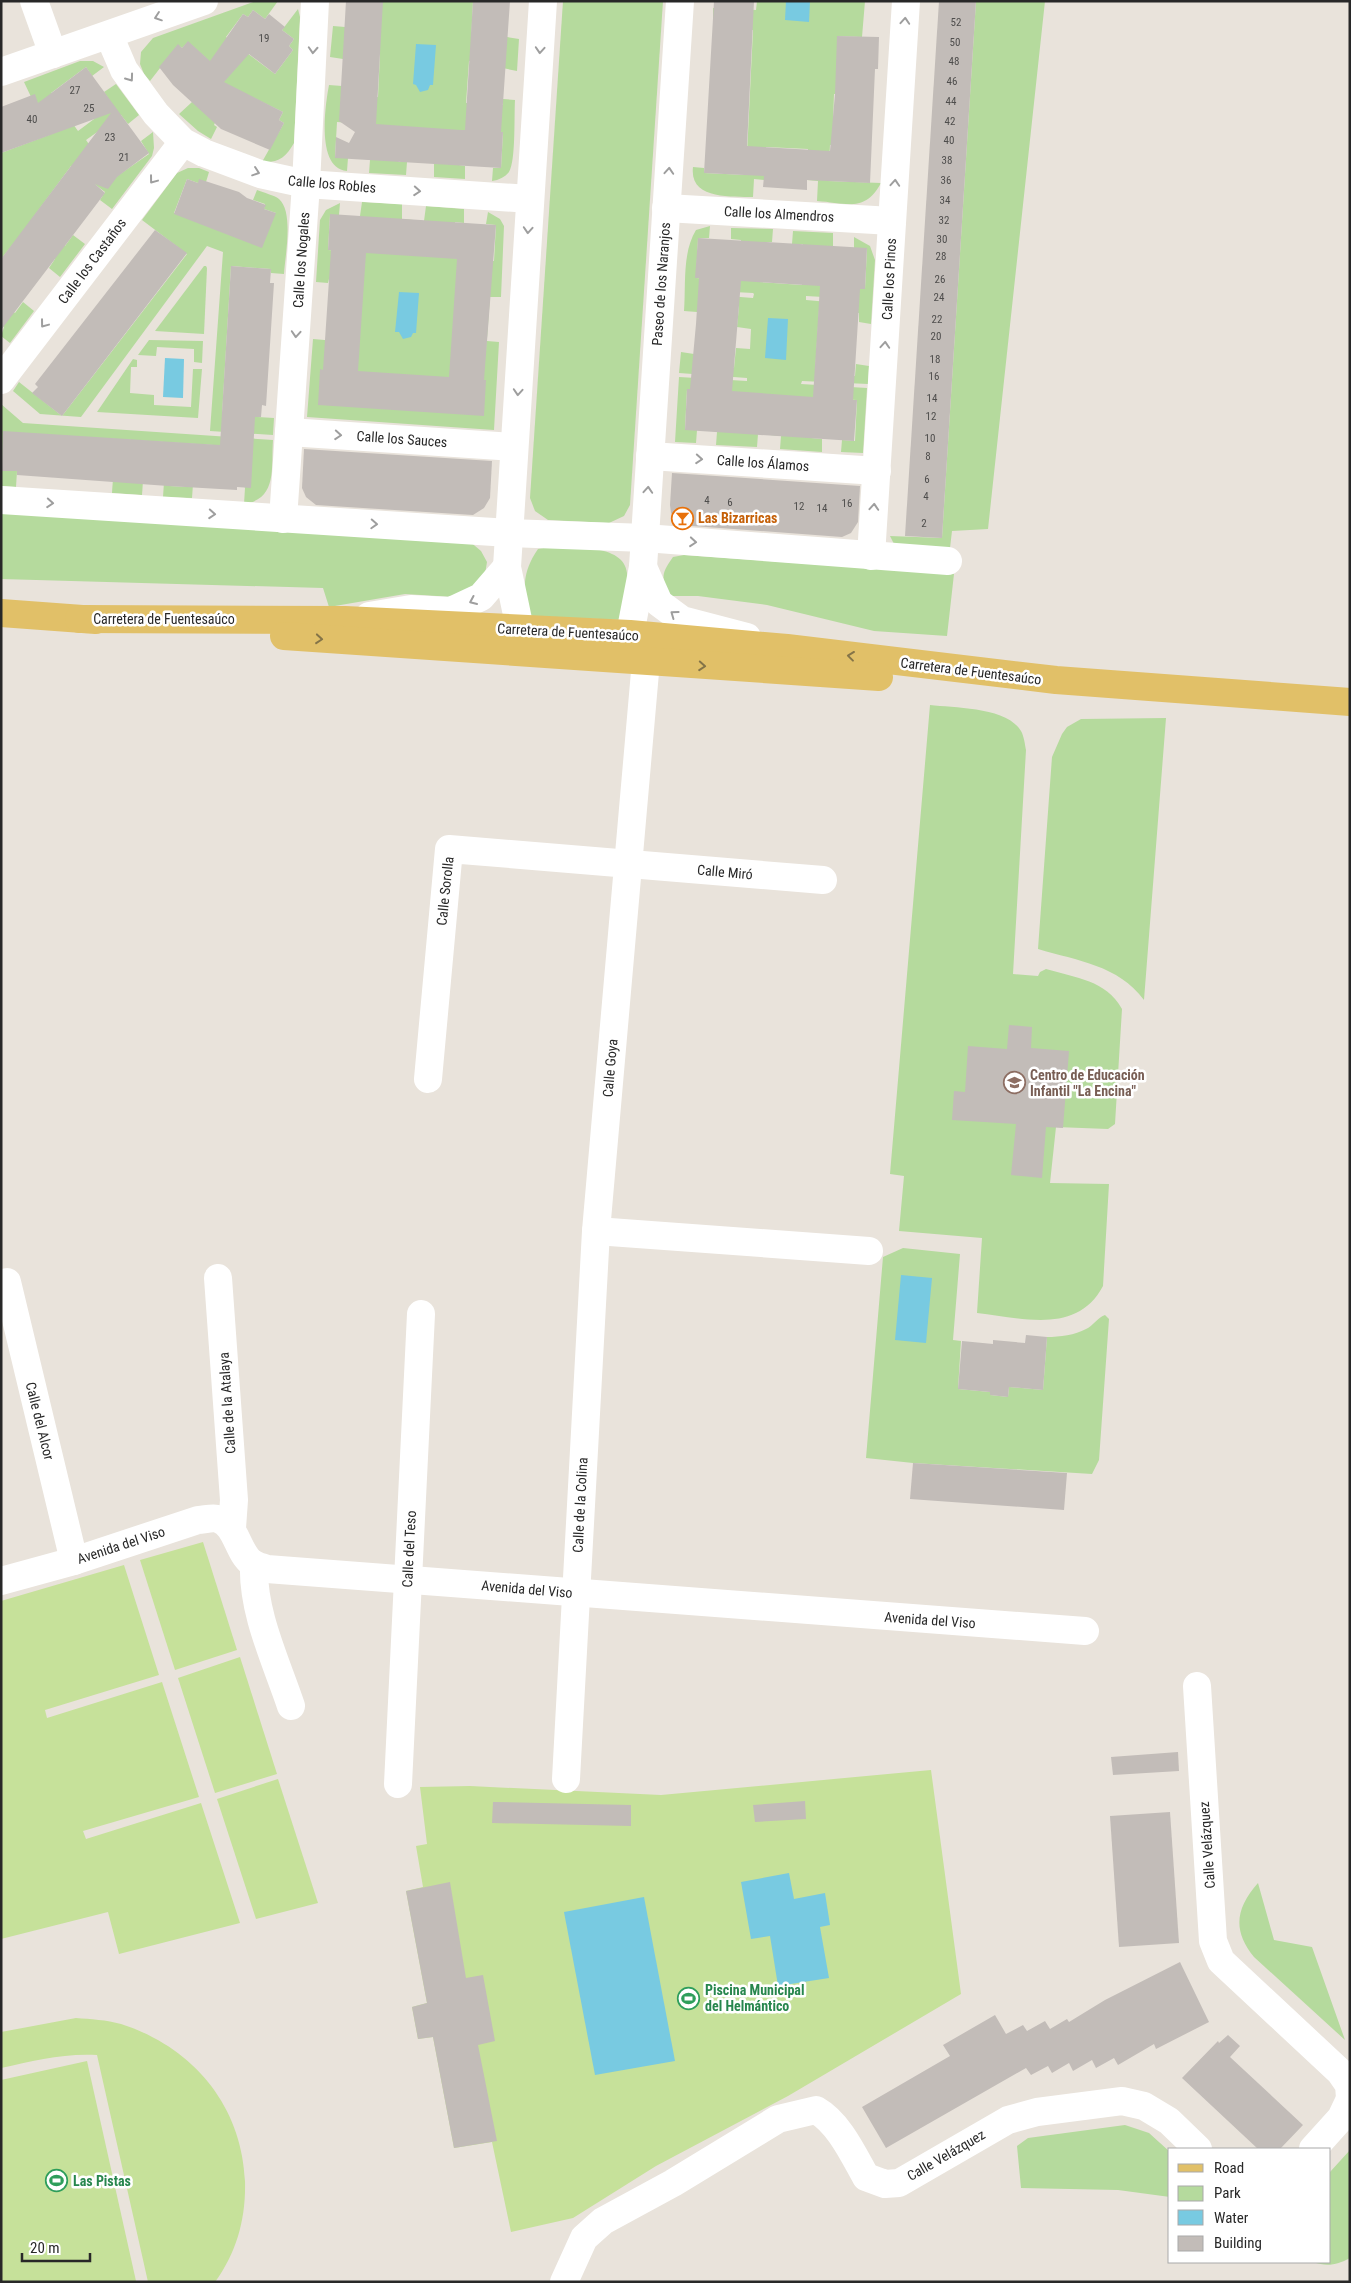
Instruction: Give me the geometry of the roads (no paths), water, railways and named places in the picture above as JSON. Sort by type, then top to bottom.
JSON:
[{"type":"main road","name":"Carretera de Fuentesaúco","points":[[1,614],[426,647],[526,641]]},
{"type":"main road","name":"Carretera de Fuentesaúco","points":[[79,619],[345,620],[526,641],[641,662],[923,680],[1056,680]]},
{"type":"main road","name":"Carretera de Fuentesaúco","points":[[630,634],[787,648],[1056,680],[1350,702]]},
{"type":"main road","points":[[526,641],[612,645],[630,634]]},
{"type":"main road","points":[[641,662],[652,652],[667,653],[712,642]]},
{"type":"street","points":[[34,1],[53,54]]},
{"type":"street","name":"Calle los Nogales","points":[[283,519],[306,184],[315,1]]},
{"type":"street","points":[[526,641],[507,566],[543,1]]},
{"type":"street","name":"Paseo de los Naranjos","points":[[630,634],[643,567],[680,1]]},
{"type":"street","name":"Calle los Pinos","points":[[872,556],[906,1]]},
{"type":"street","points":[[1,72],[199,2]]},
{"type":"street","name":"Calle los Robles","points":[[109,34],[124,70],[156,114],[183,142],[204,153],[260,174],[306,184],[530,199]]},
{"type":"street","name":"Calle los Castaños","points":[[1,380],[183,142]]},
{"type":"street","name":"Calle los Almendros","points":[[666,208],[892,221]]},
{"type":"street","name":"Calle los Sauces","points":[[289,432],[514,447]]},
{"type":"street","name":"Calle los Álamos","points":[[650,456],[877,471]]},
{"type":"street","points":[[1,500],[283,519],[644,538],[948,561]]},
{"type":"street","points":[[345,620],[411,608],[451,610],[482,597],[507,566]]},
{"type":"street","name":"Paseo de los Naranjos","points":[[643,567],[659,604],[682,620],[787,648]]},
{"type":"street","name":"Calle Goya","points":[[596,1231],[645,672],[630,634]]},
{"type":"street","name":"Calle Sorolla","points":[[428,1079],[449,849],[627,864]]},
{"type":"street","name":"Calle Miró","points":[[627,864],[823,880]]},
{"type":"street","points":[[596,1231],[869,1251]]},
{"type":"street","name":"Calle de la Colina","points":[[566,1779],[596,1231]]},
{"type":"street","name":"Calle de la Atalaya","points":[[218,1278],[234,1500],[232,1528]]},
{"type":"street","name":"Calle del Alcor","points":[[7,1282],[74,1561]]},
{"type":"street","name":"Calle del Teso","points":[[398,1784],[421,1314]]},
{"type":"street","name":"Avenida del Viso","points":[[1,1581],[74,1561],[198,1520],[218,1519],[232,1528]]},
{"type":"street","points":[[232,1528],[239,1547],[254,1564],[253,1581],[261,1616],[291,1706]]},
{"type":"street","name":"Avenida del Viso","points":[[254,1564],[267,1569],[1085,1631]]},
{"type":"street","name":"Calle Velázquez","points":[[1197,1686],[1213,1941],[1221,1961],[1340,2072],[1349,2085],[1350,2098],[1341,2118],[1314,2148]]},
{"type":"street","name":"Calle Velázquez","points":[[564,2282],[584,2238],[603,2221],[673,2183],[778,2118],[816,2110],[828,2117],[866,2178],[885,2184],[899,2182],[1008,2120],[1037,2112],[1122,2101],[1144,2106],[1169,2121],[1197,2148]]},
{"type":"water","points":[[786,1],[810,1],[809,22],[785,20]]},
{"type":"water","points":[[416,44],[436,45],[433,85],[430,85],[428,90],[420,92],[416,85],[413,84]]},
{"type":"water","points":[[399,292],[419,293],[416,333],[413,333],[411,337],[403,339],[399,332],[395,332]]},
{"type":"water","points":[[768,318],[788,319],[786,360],[765,358]]},
{"type":"water","points":[[165,358],[184,359],[183,398],[163,397]]},
{"type":"water","points":[[901,1275],[932,1278],[926,1343],[895,1340]]},
{"type":"water","points":[[789,1873],[794,1899],[825,1893],[830,1925],[820,1927],[829,1978],[778,1986],[770,1936],[751,1939],[741,1882]]},
{"type":"water","points":[[644,1897],[675,2061],[595,2075],[564,1912]]},
{"type":"place","name":"Las Bizarricas","points":[[682,518]]},
{"type":"place","name":"Centro de Educación Infantil \"La Encina\"","points":[[1014,1083]]},
{"type":"place","name":"Piscina Municipal del Helmántico","points":[[689,1998]]},
{"type":"place","name":"Las Pistas","points":[[57,2181]]}]
